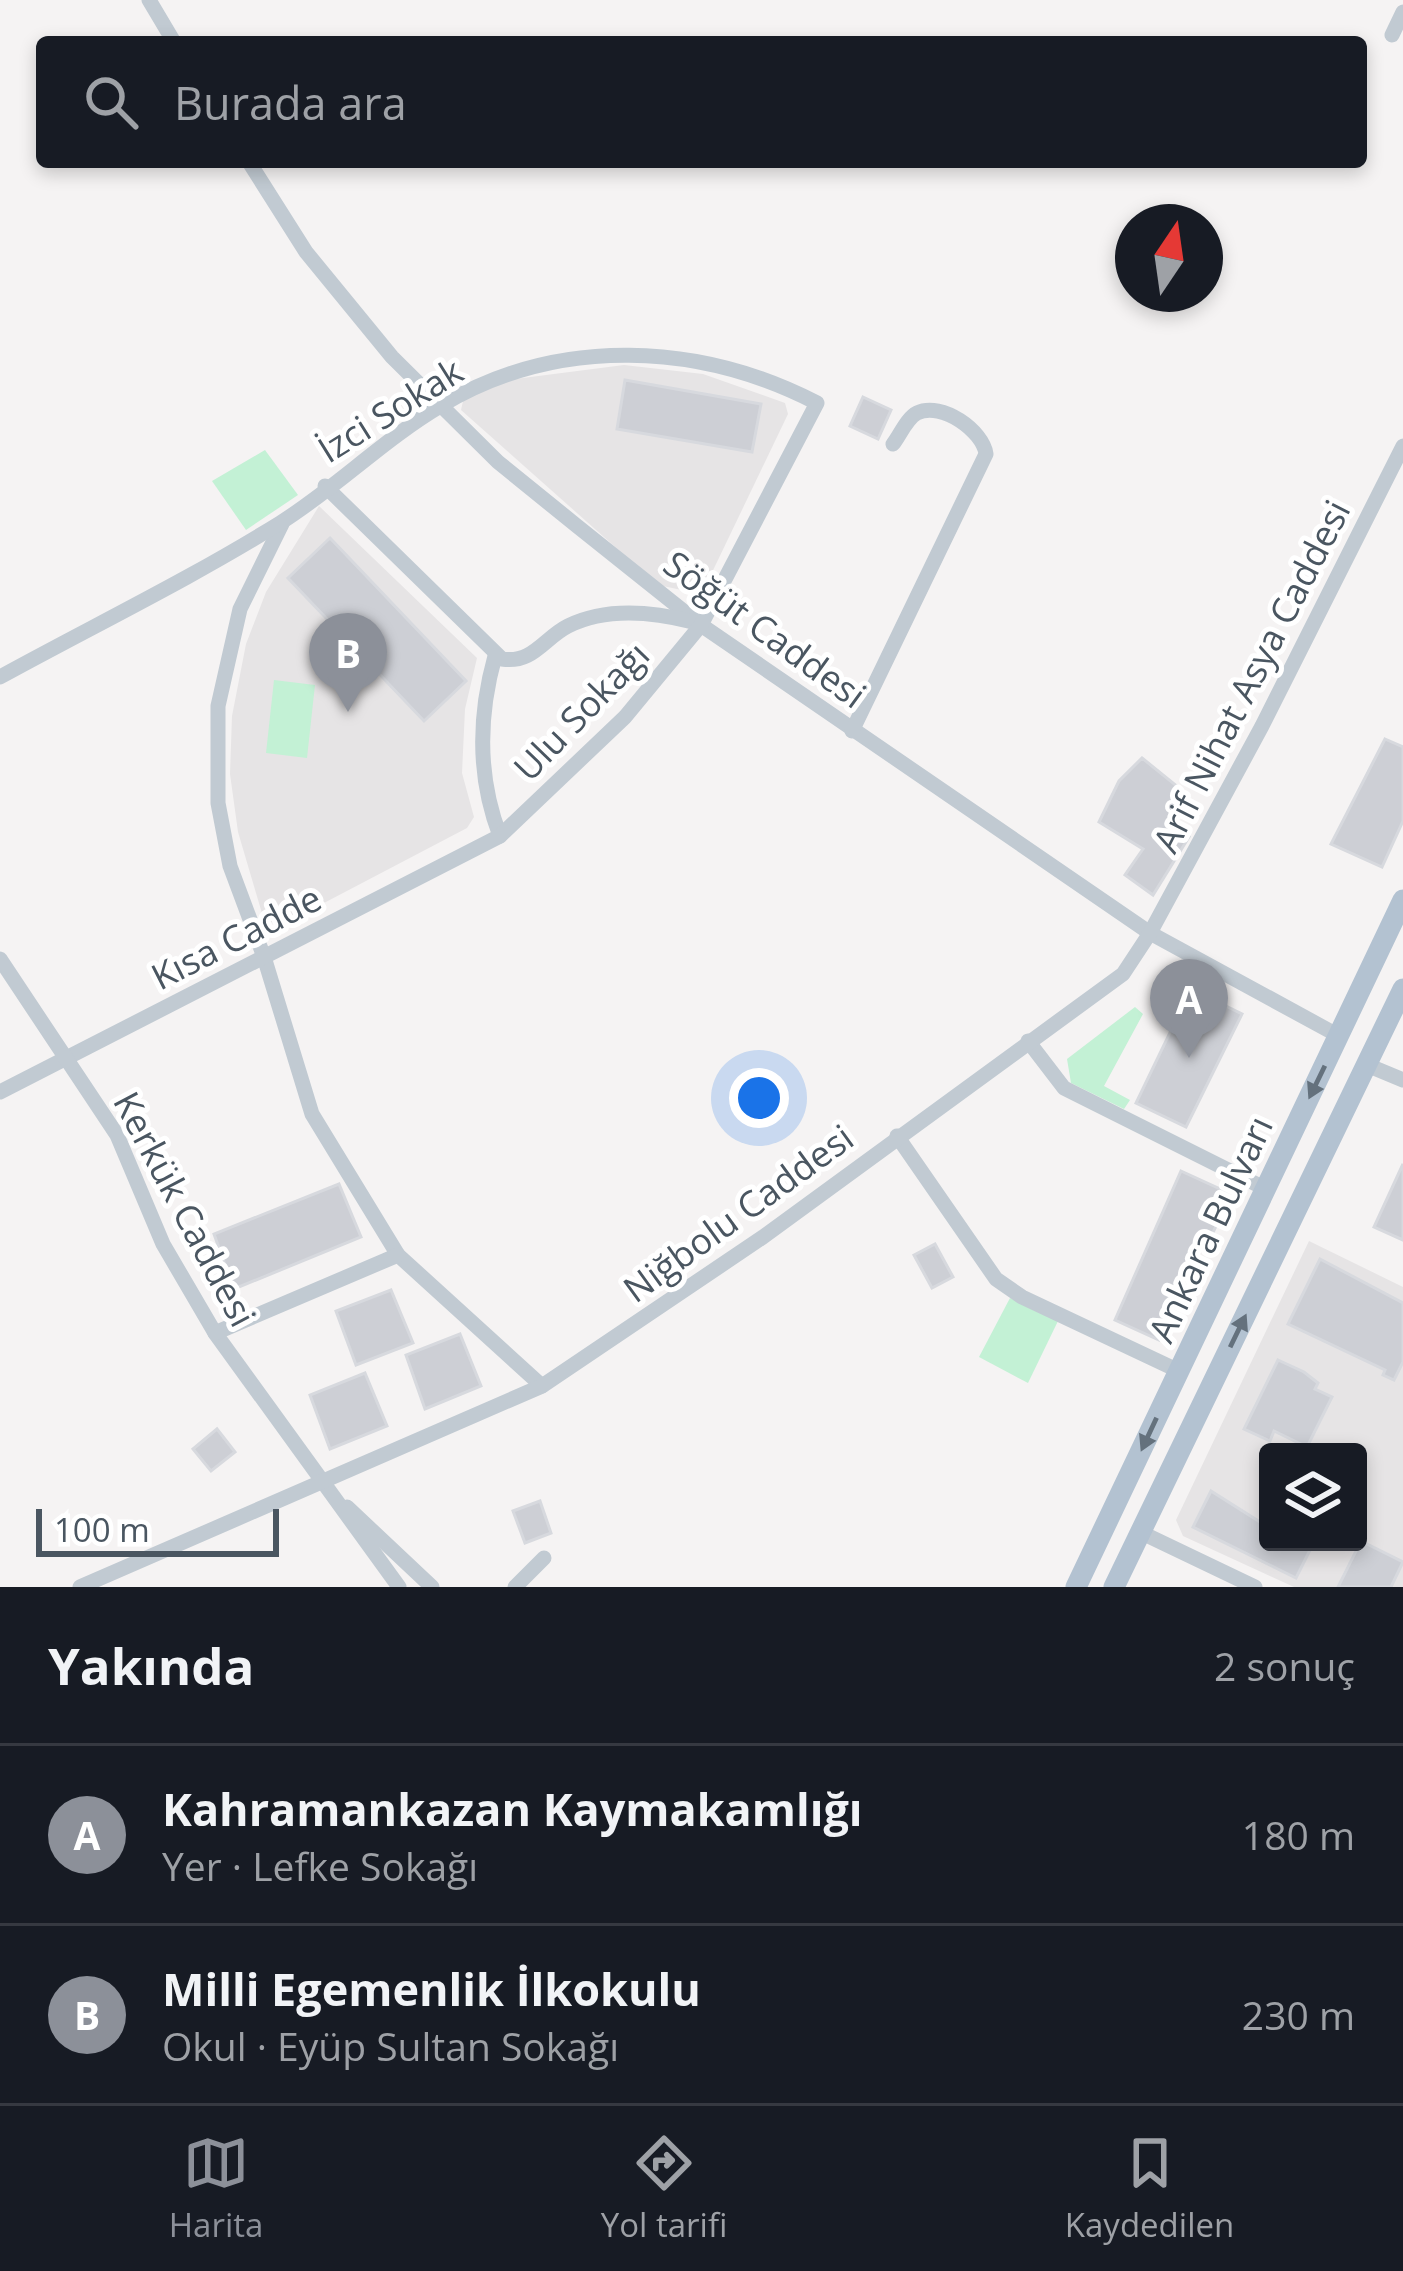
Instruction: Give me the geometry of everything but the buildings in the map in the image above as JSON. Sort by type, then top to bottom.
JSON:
[{"type":"main road","name":"Ankara Bulvarı","points":[[1076,1587],[1403,900]]},
{"type":"main road","name":"Ankara Bulvarı","points":[[1114,1587],[1403,989]]},
{"type":"street","points":[[149,0],[170,36]]},
{"type":"street","points":[[1392,35],[1403,12]]},
{"type":"street","name":"Söğüt Caddesi","points":[[253,168],[318,267],[440,406],[499,462],[701,625],[1150,933],[1339,1036]]},
{"type":"street","name":"İzci Sokak","points":[[283,521],[440,406],[525,369],[616,355],[706,362],[763,378],[817,404]]},
{"type":"street","name":"Ulu Sokağı","points":[[500,836],[625,717],[701,625],[817,404]]},
{"type":"street","points":[[852,730],[986,454],[981,437],[945,415],[919,412],[893,444]]},
{"type":"street","name":"Arif Nihat Asya Caddesi","points":[[1150,933],[1403,446]]},
{"type":"street","points":[[325,486],[495,656],[523,659],[567,626],[606,615],[648,614],[701,625]]},
{"type":"street","points":[[0,677],[283,521]]},
{"type":"street","points":[[283,521],[252,579],[230,641],[216,738],[223,835],[239,897],[264,957],[312,1114],[398,1256],[542,1387]]},
{"type":"street","points":[[495,656],[484,705],[482,756],[489,807],[500,836]]},
{"type":"street","name":"Kısa Cadde","points":[[0,1092],[67,1062],[500,836]]},
{"type":"street","name":"Niğbolu Caddesi","points":[[80,1587],[542,1387],[764,1237],[1123,974],[1150,933]]},
{"type":"street","name":"Kerkük Caddesi","points":[[0,959],[117,1136],[163,1244],[215,1333],[322,1484]]},
{"type":"street","points":[[1028,1041],[1064,1088],[1266,1190]]},
{"type":"street","points":[[1367,1065],[1403,1080]]},
{"type":"street","points":[[896,1136],[996,1279],[1022,1297],[1179,1371]]},
{"type":"street","points":[[215,1333],[398,1256]]},
{"type":"street","points":[[322,1484],[399,1587]]},
{"type":"street","points":[[322,1484],[433,1587]]},
{"type":"street","points":[[1140,1532],[1255,1587]]},
{"type":"street","points":[[515,1587],[544,1558]]},
{"type":"shaded area","points":[[624,365],[703,374],[785,403],[788,414],[705,587],[696,593],[658,585],[461,410],[464,397],[515,379]]},
{"type":"shaded area","points":[[319,506],[477,658],[465,709],[462,773],[474,817],[467,828],[282,925],[264,920],[238,832],[230,774],[232,716],[246,644],[266,592]]},
{"type":"shaded area","points":[[1309,1241],[1403,1287],[1403,1587],[1294,1587],[1183,1536],[1176,1520]]},
{"type":"green space","points":[[265,450],[298,495],[246,530],[212,481]]},
{"type":"green space","points":[[274,680],[315,685],[307,758],[266,753]]},
{"type":"green space","points":[[1135,1007],[1143,1014],[1104,1086],[1130,1100],[1124,1109],[1071,1083],[1067,1059]]},
{"type":"green space","points":[[1010,1298],[1058,1321],[1028,1383],[979,1357]]},
{"type":"place","name":"Milli Egemenlik İlkokulu","points":[[348,712]]},
{"type":"place","name":"Kahramankazan Kaymakamlığı","points":[[1189,1058]]}]
